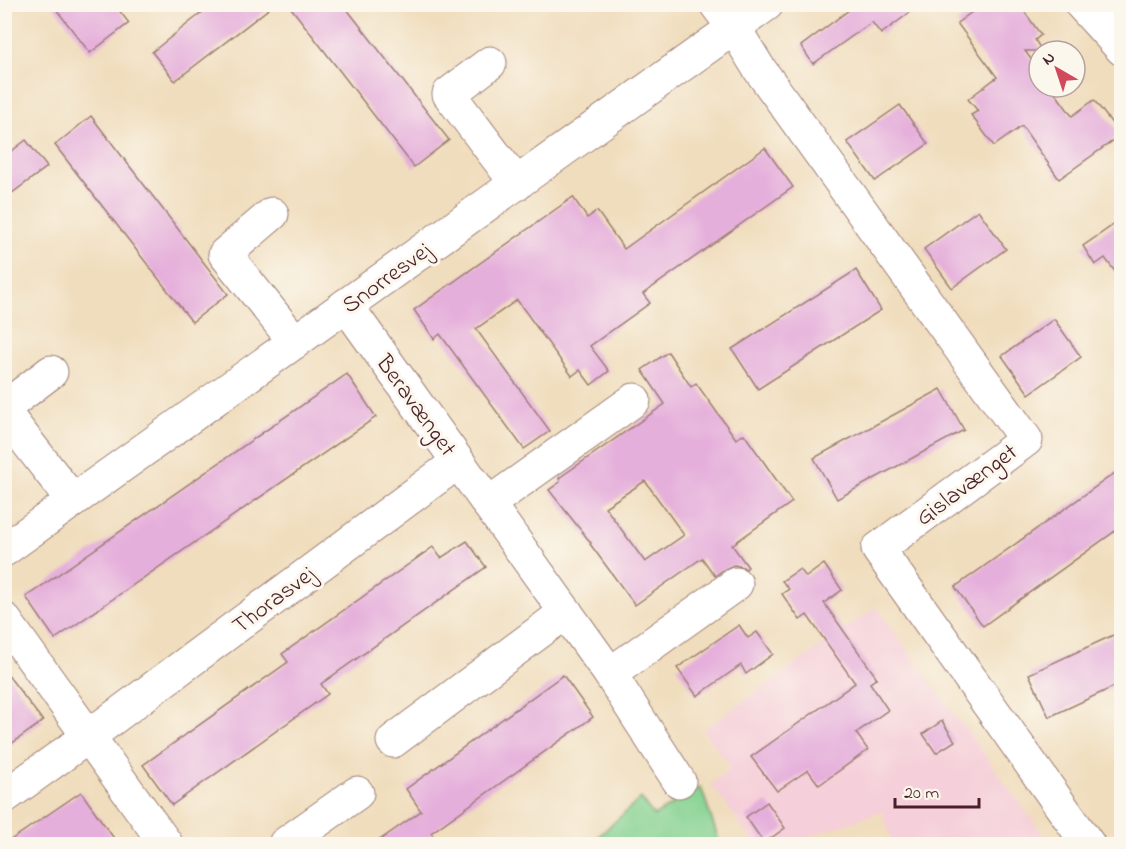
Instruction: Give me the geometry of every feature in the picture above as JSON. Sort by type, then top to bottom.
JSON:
[{"type":"street","name":"Snorresvej","points":[[4,550],[517,184],[725,16],[767,4]]},
{"type":"street","points":[[1081,4],[1122,49]]},
{"type":"street","name":"Gislavænget","points":[[725,16],[758,67],[1026,440],[878,549],[1088,844]]},
{"type":"street","points":[[490,63],[449,94],[517,184]]},
{"type":"street","points":[[272,214],[225,254],[295,342]]},
{"type":"street","name":"Beravænget","points":[[346,305],[610,674],[679,781]]},
{"type":"street","points":[[51,372],[4,410],[73,501]]},
{"type":"street","points":[[488,504],[634,400]]},
{"type":"street","name":"Thorasvej","points":[[4,797],[458,462]]},
{"type":"street","points":[[610,674],[736,584]]},
{"type":"street","points":[[393,741],[566,612]]},
{"type":"street","points":[[4,619],[166,844]]},
{"type":"street","points":[[285,844],[357,793]]},
{"type":"shaded area","points":[[876,607],[1050,844],[893,844],[882,811],[788,844],[755,844],[711,784],[731,768],[703,730]]},
{"type":"green space","points":[[701,787],[720,844],[590,844],[641,798],[654,816]]},
{"type":"building","points":[[52,4],[114,4],[129,23],[90,53]]},
{"type":"building","points":[[213,4],[275,4],[175,81],[152,52]]},
{"type":"building","points":[[288,4],[343,4],[449,140],[414,167]]},
{"type":"building","points":[[857,4],[921,4],[881,34],[872,22],[813,64],[801,46]]},
{"type":"building","points":[[983,4],[1019,4],[1041,35],[1036,39],[1027,39],[1027,51],[1025,51],[1027,54],[1027,99],[1060,99],[1072,116],[1094,100],[1121,135],[1059,179],[1022,126],[994,146],[971,115],[978,111],[968,99],[997,77],[957,23]]},
{"type":"building","points":[[900,105],[928,144],[875,181],[847,142]]},
{"type":"building","points":[[91,116],[228,294],[192,322],[55,145]]},
{"type":"building","points":[[26,140],[47,167],[4,199],[4,157]]},
{"type":"building","points":[[765,148],[793,187],[643,294],[650,303],[590,346],[609,371],[591,385],[580,370],[572,376],[517,300],[476,329],[550,431],[524,449],[440,334],[434,339],[414,310],[573,197],[587,218],[597,211],[624,249]]},
{"type":"building","points":[[978,210],[1006,249],[952,288],[924,249]]},
{"type":"building","points":[[1122,219],[1122,281],[1105,258],[1095,265],[1083,246]]},
{"type":"building","points":[[856,270],[881,310],[758,389],[732,349]]},
{"type":"building","points":[[1054,319],[1081,357],[1029,394],[1002,356]]},
{"type":"building","points":[[668,352],[691,387],[696,383],[736,439],[744,434],[792,502],[732,545],[748,567],[746,569],[734,565],[715,576],[702,558],[635,605],[591,543],[549,490],[560,482],[559,478],[665,404],[642,370]],"holes":[[[645,481],[684,535],[645,562],[605,507]]]},
{"type":"building","points":[[347,374],[376,417],[55,639],[26,597]]},
{"type":"building","points":[[941,389],[964,430],[837,499],[814,458]]},
{"type":"building","points":[[1122,468],[1122,526],[983,626],[955,587]]},
{"type":"building","points":[[467,541],[486,567],[321,684],[328,694],[172,805],[143,765],[288,662],[282,654],[433,547],[441,558]]},
{"type":"building","points":[[824,564],[842,590],[824,603],[877,678],[870,683],[888,710],[856,733],[868,750],[819,785],[808,770],[777,791],[751,757],[855,683],[807,615],[800,620],[782,594],[789,589],[782,581],[800,569],[806,577]]},
{"type":"building","points":[[739,625],[748,638],[757,632],[773,654],[746,674],[741,665],[697,696],[677,668]]},
{"type":"building","points":[[1122,631],[1122,683],[1049,717],[1029,674]]},
{"type":"building","points":[[4,670],[43,721],[4,749]]},
{"type":"building","points":[[563,675],[593,717],[431,833],[439,844],[374,844],[421,811],[406,789]]},
{"type":"building","points":[[942,721],[955,741],[936,753],[923,734]]},
{"type":"building","points":[[81,792],[118,844],[5,844]]},
{"type":"building","points":[[767,802],[785,828],[764,843],[746,817]]}]
